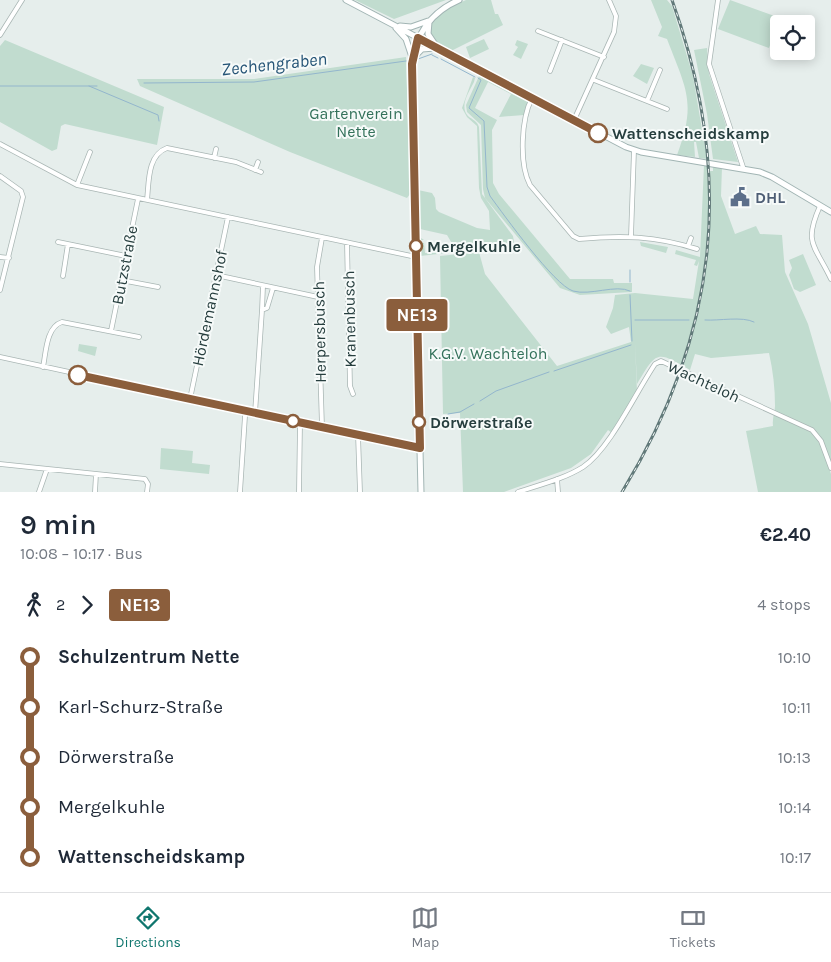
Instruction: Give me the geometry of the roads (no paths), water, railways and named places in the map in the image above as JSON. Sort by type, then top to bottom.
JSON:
[{"type":"street","points":[[0,35],[22,0]]},
{"type":"street","points":[[346,0],[634,150],[743,167],[772,176],[831,212]]},
{"type":"street","points":[[412,58],[418,38],[429,21],[440,10],[459,0]]},
{"type":"street","points":[[574,120],[604,58],[616,26],[616,16],[609,0]]},
{"type":"street","points":[[718,0],[709,64],[743,167]]},
{"type":"street","points":[[392,24],[411,27],[429,21]]},
{"type":"street","points":[[429,21],[429,38],[439,49]]},
{"type":"street","points":[[392,24],[406,39],[412,58],[421,492]]},
{"type":"street","points":[[538,31],[604,58]]},
{"type":"street","points":[[550,71],[562,40]]},
{"type":"street","points":[[412,58],[422,49],[439,49]]},
{"type":"street","points":[[647,101],[660,70]]},
{"type":"street","points":[[594,80],[667,109]]},
{"type":"street","points":[[532,98],[523,121],[524,167],[530,185],[573,236],[579,239],[631,236],[661,239],[697,249]]},
{"type":"street","points":[[0,144],[78,185],[416,258]]},
{"type":"street","points":[[147,200],[152,162],[158,152],[172,148],[236,162],[262,172]]},
{"type":"street","points":[[214,158],[216,149]]},
{"type":"street","points":[[631,236],[632,162],[634,150]]},
{"type":"street","points":[[78,185],[90,152]]},
{"type":"street","points":[[255,170],[258,162]]},
{"type":"street","points":[[0,176],[21,191],[23,197],[0,290]]},
{"type":"street","name":"Butzstraße","points":[[111,331],[138,199]]},
{"type":"street","points":[[820,206],[812,226],[811,239],[831,279]]},
{"type":"street","name":"Hördemannshof","points":[[190,399],[228,218]]},
{"type":"street","name":"Herpersbusch","points":[[322,238],[318,259],[322,427]]},
{"type":"street","points":[[688,246],[691,238]]},
{"type":"street","points":[[58,242],[126,256]]},
{"type":"street","name":"Kranenbusch","points":[[347,243],[350,386],[353,394]]},
{"type":"street","points":[[62,276],[68,244]]},
{"type":"street","points":[[0,257],[9,258]]},
{"type":"street","points":[[216,275],[318,297]]},
{"type":"street","points":[[121,280],[158,287]]},
{"type":"street","points":[[255,413],[263,286]]},
{"type":"street","points":[[262,310],[268,306],[273,288]]},
{"type":"street","points":[[43,367],[50,333],[57,323],[67,322],[139,336]]},
{"type":"street","points":[[0,358],[420,448]]},
{"type":"street","name":"Wachteloh","points":[[518,492],[582,468],[598,453],[655,364],[661,361],[812,430],[820,438],[831,468]]},
{"type":"street","points":[[240,492],[245,416]]},
{"type":"street","points":[[299,492],[300,422]]},
{"type":"street","points":[[358,435],[360,492]]},
{"type":"street","points":[[0,464],[147,480],[147,492]]},
{"type":"street","points":[[40,492],[47,469]]},
{"type":"street","points":[[95,492],[96,474]]},
{"type":"street","points":[[556,479],[558,492]]},
{"type":"waterway","points":[[418,59],[432,54]]},
{"type":"waterway","points":[[432,55],[438,58]]},
{"type":"waterway","points":[[441,59],[475,77]]},
{"type":"waterway","name":"Zechengraben","points":[[144,83],[254,82],[406,61]]},
{"type":"waterway","points":[[478,78],[481,80],[469,108],[484,121],[487,187],[490,196],[542,263],[565,286],[573,291],[580,292],[618,289],[630,291]]},
{"type":"waterway","name":"Zechengraben","points":[[0,86],[97,86]]},
{"type":"waterway","points":[[89,86],[158,115],[159,121]]},
{"type":"waterway","points":[[630,270],[630,282]]},
{"type":"waterway","points":[[630,295],[632,341]]},
{"type":"waterway","points":[[705,320],[737,319],[754,322]]},
{"type":"waterway","points":[[635,320],[689,320]]},
{"type":"waterway","points":[[554,371],[631,345]]},
{"type":"waterway","points":[[480,401],[496,391],[549,372]]},
{"type":"waterway","points":[[448,414],[460,412],[474,404]]},
{"type":"railway","points":[[622,492],[655,432],[680,373],[697,313],[707,252],[709,191],[704,128],[692,65],[672,0]]},
{"type":"place","name":"Wattenscheidskamp","points":[[598,133]]},
{"type":"place","name":"DHL","points":[[740,197]]},
{"type":"place","name":"Mergelkuhle","points":[[416,246]]},
{"type":"place","name":"Dörwerstraße","points":[[419,422]]},
{"type":"park label","name":"Gartenverein Nette","points":[[356,122]]},
{"type":"park label","name":"K.G.V. Wachteloh","points":[[488,353]]}]
